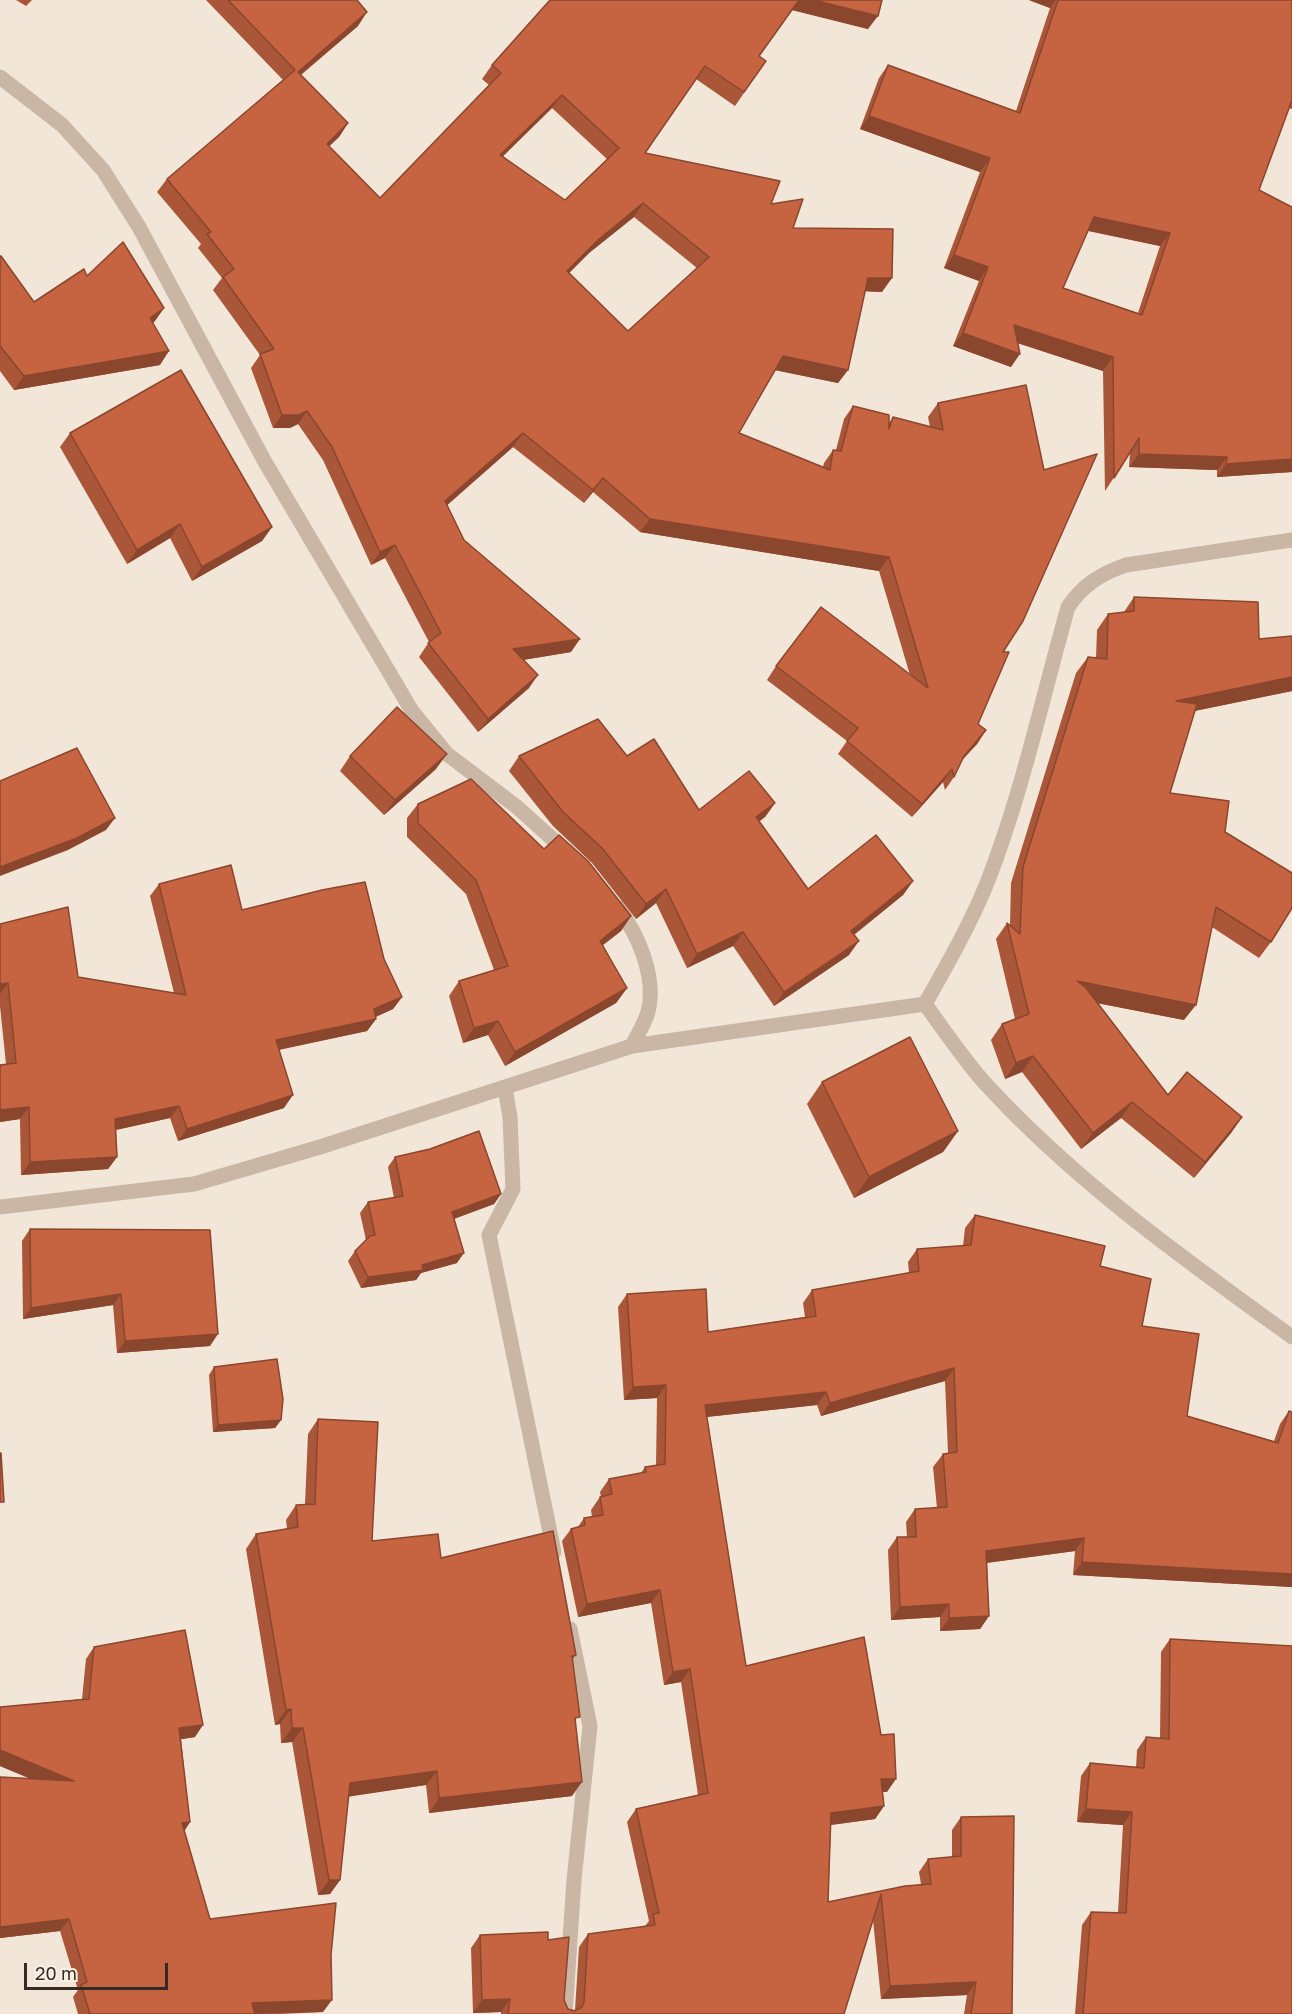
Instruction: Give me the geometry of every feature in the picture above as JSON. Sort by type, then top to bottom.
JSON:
[{"type":"street","points":[[0,77],[62,125],[103,170],[139,227],[266,462],[427,733],[447,754],[517,807],[577,861]]},
{"type":"street","points":[[925,1004],[949,962],[986,884],[1010,817],[1068,607],[1080,589],[1104,572],[1126,565],[1292,540]]},
{"type":"street","points":[[607,895],[622,913],[642,948],[648,983],[648,1011],[632,1046]]},
{"type":"street","points":[[0,1207],[194,1184],[505,1088],[632,1046],[925,1004]]},
{"type":"street","points":[[925,1004],[982,1080],[1062,1160],[1160,1242],[1292,1337]]},
{"type":"street","points":[[505,1088],[510,1117],[513,1189],[489,1235],[557,1567]]},
{"type":"street","points":[[566,2014],[574,1880],[590,1726],[567,1613]]},
{"type":"building","points":[[228,0],[357,0],[367,12],[298,72],[348,123],[327,144],[380,198],[501,73],[492,65],[550,0],[799,0],[759,56],[766,61],[744,92],[705,66],[645,153],[780,181],[771,204],[803,199],[793,228],[893,229],[892,278],[868,278],[848,370],[783,356],[739,433],[830,470],[833,450],[841,451],[853,406],[889,415],[889,429],[893,417],[943,430],[938,403],[1026,385],[1044,470],[1097,454],[1023,621],[1003,652],[1009,652],[978,724],[986,730],[964,756],[954,777],[952,769],[922,804],[847,741],[858,728],[776,666],[821,607],[928,688],[889,557],[650,519],[603,478],[593,490],[523,433],[445,501],[464,540],[580,639],[513,649],[538,675],[488,719],[428,643],[441,633],[395,545],[380,552],[332,447],[307,411],[299,415],[282,415],[260,354],[274,349],[223,277],[234,269],[207,234],[211,232],[167,179],[295,70]],"holes":[[[562,95],[619,148],[565,200],[500,155]],[[643,203],[709,257],[628,331],[567,271],[598,240]]]},
{"type":"building","points":[[813,0],[882,0],[878,16]]},
{"type":"building","points":[[1058,0],[1292,0],[1292,100],[1259,190],[1292,207],[1292,459],[1226,464],[1227,457],[1139,454],[1139,438],[1114,478],[1113,357],[1014,325],[1020,354],[963,333],[988,267],[954,255],[990,158],[869,116],[888,65],[1020,113]],"holes":[[[1094,217],[1170,233],[1142,315],[1063,288]]]},
{"type":"building","points":[[123,242],[164,308],[150,318],[169,351],[24,376],[0,346],[0,256],[34,302],[84,269],[87,276]]},
{"type":"building","points":[[181,370],[272,527],[202,567],[180,524],[137,550],[70,433]]},
{"type":"building","points":[[1134,597],[1258,602],[1259,639],[1292,636],[1292,677],[1176,701],[1197,704],[1170,793],[1229,801],[1225,832],[1292,873],[1292,908],[1271,942],[1216,907],[1196,1005],[1077,981],[1086,988],[1168,1095],[1187,1072],[1242,1117],[1205,1162],[1132,1102],[1093,1133],[1033,1056],[1016,1063],[1002,1024],[1029,1014],[1007,923],[1020,934],[1023,867],[1088,657],[1107,659],[1108,614],[1134,611]]},
{"type":"building","points":[[397,707],[447,754],[395,800],[350,756]]},
{"type":"building","points":[[598,719],[627,756],[654,739],[699,810],[749,771],[775,803],[756,817],[808,889],[876,835],[913,881],[851,931],[859,941],[784,992],[743,932],[697,954],[666,889],[646,904],[602,848],[563,812],[519,756]]},
{"type":"building","points":[[77,748],[115,818],[77,838],[0,867],[0,781]]},
{"type":"building","points":[[471,779],[544,849],[559,835],[588,861],[631,916],[600,941],[627,988],[515,1052],[498,1021],[474,1028],[459,981],[508,966],[476,880],[418,823],[418,804]]},
{"type":"building","points":[[231,865],[242,910],[365,882],[384,959],[402,997],[374,1009],[376,1019],[276,1040],[293,1095],[187,1129],[179,1106],[115,1119],[117,1157],[30,1162],[29,1107],[0,1110],[0,1065],[16,1063],[8,983],[0,984],[0,924],[68,907],[78,977],[186,995],[159,884]]},
{"type":"building","points":[[910,1037],[958,1131],[869,1177],[822,1082]]},
{"type":"building","points":[[479,1131],[501,1194],[452,1212],[464,1253],[422,1265],[423,1270],[368,1277],[355,1251],[370,1236],[375,1235],[368,1202],[403,1196],[395,1157],[430,1149]]},
{"type":"building","points":[[975,1215],[1105,1246],[1100,1266],[1151,1279],[1142,1326],[1199,1334],[1187,1416],[1278,1443],[1289,1411],[1292,1412],[1292,1574],[1082,1562],[1084,1538],[986,1551],[989,1616],[949,1618],[949,1604],[900,1607],[897,1537],[916,1537],[915,1509],[947,1507],[943,1454],[957,1452],[954,1368],[830,1403],[826,1392],[705,1405],[746,1666],[864,1637],[881,1735],[894,1734],[896,1779],[881,1779],[884,1806],[831,1813],[828,1902],[905,1886],[931,1884],[928,1859],[961,1856],[961,1817],[1014,1816],[1012,2014],[971,2014],[976,1982],[890,1986],[881,1894],[844,2014],[508,2014],[510,1999],[482,2000],[480,1935],[548,1932],[548,1940],[569,1937],[564,2000],[568,2009],[574,2011],[582,2007],[588,1934],[655,1925],[653,1914],[659,1913],[636,1809],[708,1793],[690,1669],[673,1672],[660,1590],[587,1604],[571,1529],[585,1525],[584,1518],[603,1515],[600,1497],[612,1494],[609,1479],[646,1472],[645,1467],[665,1464],[666,1385],[633,1387],[627,1294],[706,1289],[708,1332],[816,1316],[812,1290],[919,1271],[917,1249],[971,1245]]},
{"type":"building","points":[[30,1229],[210,1230],[218,1334],[125,1341],[121,1294],[31,1308]]},
{"type":"building","points":[[277,1359],[283,1399],[281,1420],[218,1425],[214,1367]]},
{"type":"building","points":[[318,1419],[378,1422],[372,1541],[438,1534],[441,1558],[553,1531],[576,1655],[572,1656],[580,1717],[575,1718],[582,1782],[439,1798],[437,1771],[350,1783],[340,1880],[329,1880],[303,1728],[292,1728],[291,1709],[286,1710],[256,1534],[298,1527],[296,1505],[315,1504]]},
{"type":"building","points":[[1,1453],[4,1502],[0,1502]]},
{"type":"building","points":[[185,1630],[203,1725],[179,1728],[190,1822],[182,1823],[210,1919],[336,1903],[331,1955],[332,2000],[252,2003],[255,2014],[90,2014],[81,1985],[87,1982],[69,1919],[0,1927],[0,1777],[74,1781],[0,1750],[0,1707],[89,1699],[94,1647]]},
{"type":"building","points":[[1170,1639],[1292,1646],[1292,2014],[1083,2014],[1091,1912],[1126,1913],[1132,1812],[1086,1809],[1090,1763],[1144,1768],[1146,1737],[1169,1739]]}]
